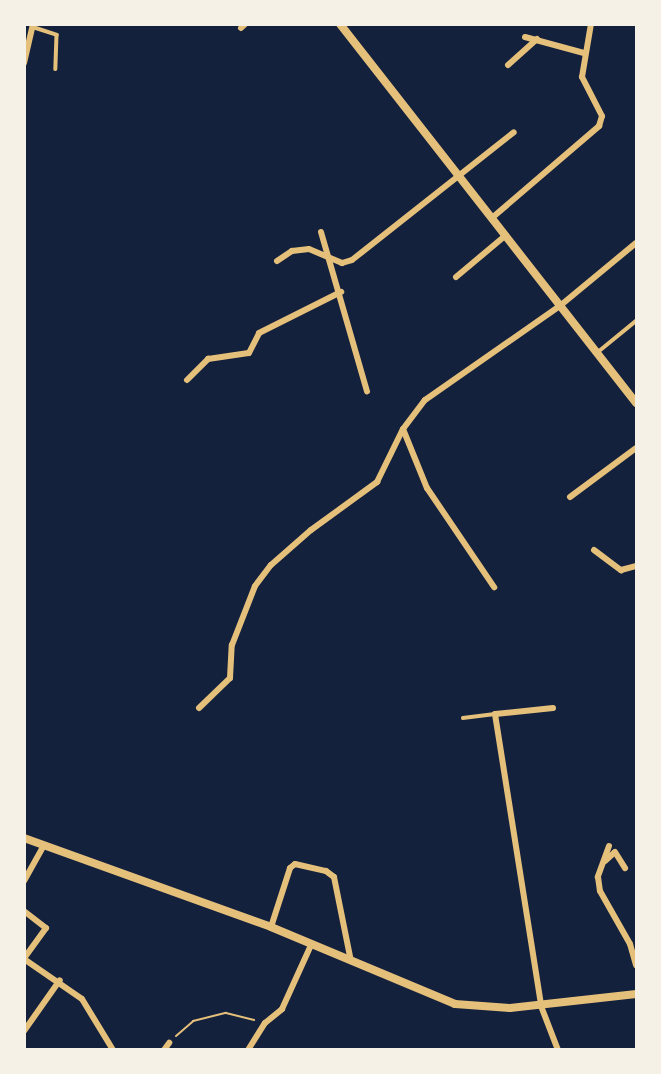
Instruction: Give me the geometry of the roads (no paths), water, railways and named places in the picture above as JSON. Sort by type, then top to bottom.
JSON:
[{"type":"street","points":[[341,24],[636,403]]},
{"type":"street","points":[[493,217],[599,126],[602,116],[582,77],[591,24]]},
{"type":"street","points":[[24,63],[27,38],[33,26]]},
{"type":"street","points":[[525,37],[584,53]]},
{"type":"street","points":[[508,65],[537,39]]},
{"type":"street","points":[[277,261],[292,251],[309,249],[330,260],[342,263],[352,260],[514,132]]},
{"type":"street","points":[[321,232],[341,292],[367,391]]},
{"type":"street","points":[[457,277],[506,235]]},
{"type":"street","points":[[199,708],[230,678],[232,645],[255,586],[291,547],[377,482],[403,429],[425,400],[561,305],[636,243]]},
{"type":"street","points":[[187,380],[208,359],[249,353],[259,333],[341,292]]},
{"type":"street","points":[[403,429],[427,488],[494,587]]},
{"type":"street","points":[[570,497],[636,448]]},
{"type":"street","points":[[594,550],[621,570],[636,566]]},
{"type":"street","points":[[553,708],[495,714],[541,1006],[558,1049]]},
{"type":"street","points":[[24,838],[271,927],[455,1004],[541,1006],[636,994]]},
{"type":"street","points":[[24,881],[44,845]]},
{"type":"street","points":[[608,846],[598,877],[600,891],[630,944],[636,965]]},
{"type":"street","points":[[604,862],[615,852],[625,868]]},
{"type":"street","points":[[271,927],[290,868],[295,864],[326,871],[334,877],[351,961]]},
{"type":"street","points":[[24,911],[46,928],[24,959],[60,980],[82,999],[113,1049]]},
{"type":"street","points":[[248,1049],[265,1023],[282,1009],[312,943]]},
{"type":"street","points":[[24,1031],[60,980]]},
{"type":"lane","points":[[33,26],[57,35],[56,69]]},
{"type":"lane","points":[[598,352],[636,321]]},
{"type":"lane","points":[[463,718],[495,714]]}]
